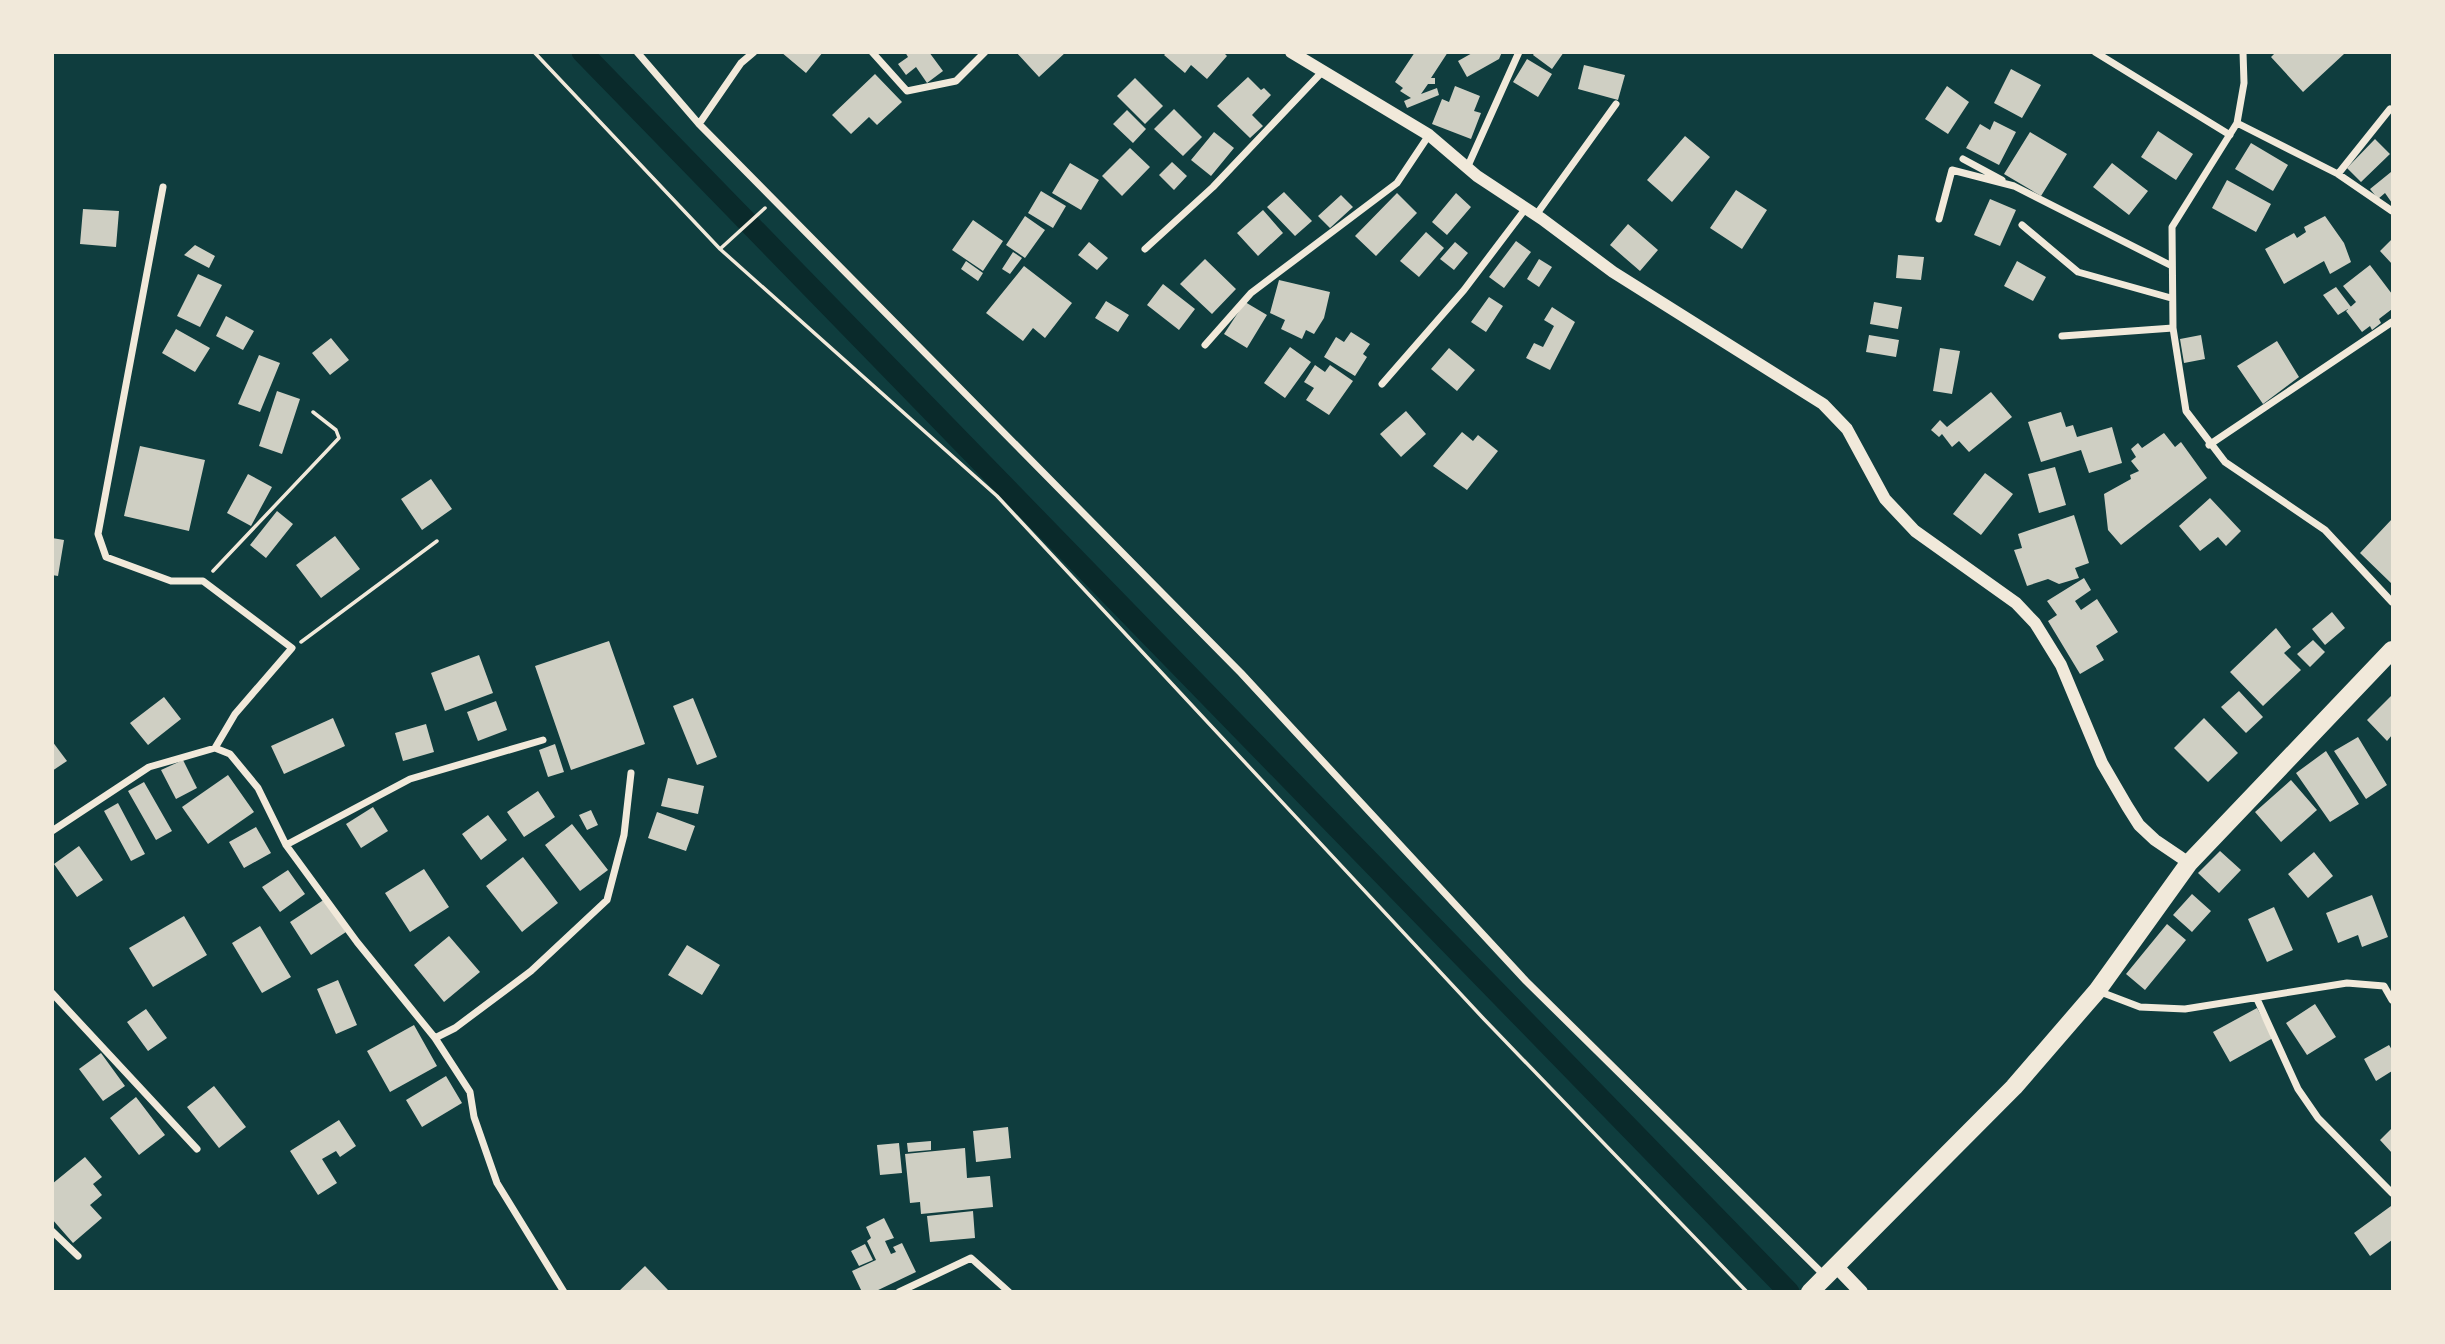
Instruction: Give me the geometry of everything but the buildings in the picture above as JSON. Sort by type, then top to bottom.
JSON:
[{"type":"main road","points":[[1861,1292],[1821,1280],[2014,1087],[2097,991],[2189,863],[2392,650]]},
{"type":"street","points":[[637,52],[699,124],[1241,673],[1526,981],[1821,1280]]},
{"type":"street","points":[[699,124],[741,63],[754,52]]},
{"type":"street","points":[[872,52],[907,91],[956,81],[985,52]]},
{"type":"street","points":[[1291,52],[1429,135],[1467,168],[1531,211],[1613,272],[1823,404],[1847,429],[1885,499],[1915,531],[2016,603],[2035,623],[2061,665],[2102,763],[2127,806],[2155,840],[2189,863]]},
{"type":"street","points":[[1467,168],[1519,52]]},
{"type":"street","points":[[2095,52],[2230,135]]},
{"type":"street","points":[[2243,52],[2244,83],[2237,123],[2172,227],[2173,328],[2186,411],[2209,445],[2225,462],[2325,530],[2392,602]]},
{"type":"street","points":[[1145,248],[1213,187],[1322,72]]},
{"type":"street","points":[[1382,384],[1531,211],[1616,104]]},
{"type":"street","points":[[2338,174],[2390,109]]},
{"type":"street","points":[[2237,123],[2338,174],[2392,211]]},
{"type":"street","points":[[1205,345],[1251,293],[1397,183],[1429,135]]},
{"type":"street","points":[[1963,159],[2171,265]]},
{"type":"street","points":[[1939,219],[1952,170],[2014,186]]},
{"type":"street","points":[[163,187],[98,534],[106,557],[171,581],[203,581],[292,648],[235,715],[215,748]]},
{"type":"street","points":[[2022,225],[2078,272],[2171,298]]},
{"type":"street","points":[[2209,445],[2392,322]]},
{"type":"street","points":[[2062,336],[2173,328]]},
{"type":"street","points":[[286,845],[410,779],[543,740]]},
{"type":"street","points":[[52,831],[149,767],[215,748],[230,754],[258,788],[286,845],[356,942],[435,1038],[470,1092],[474,1117],[497,1183],[565,1292]]},
{"type":"street","points":[[435,1038],[455,1028],[531,971],[607,900],[624,835],[631,773]]},
{"type":"street","points":[[2097,991],[2140,1007],[2185,1009],[2347,983],[2384,986],[2392,980]]},
{"type":"street","points":[[2384,986],[2392,1000]]},
{"type":"street","points":[[52,993],[197,1149]]},
{"type":"street","points":[[2257,999],[2298,1089],[2318,1118],[2392,1193]]},
{"type":"street","points":[[52,1231],[78,1256]]},
{"type":"street","points":[[899,1292],[971,1258],[1009,1292]]},
{"type":"path","points":[[534,52],[720,249],[997,496],[1482,1017],[1747,1292]]},
{"type":"path","points":[[720,249],[764,209]]},
{"type":"path","points":[[203,581],[339,438],[337,430],[313,412]]},
{"type":"path","points":[[292,648],[437,541]]},
{"type":"waterway","points":[[582,52],[1789,1292]]}]
